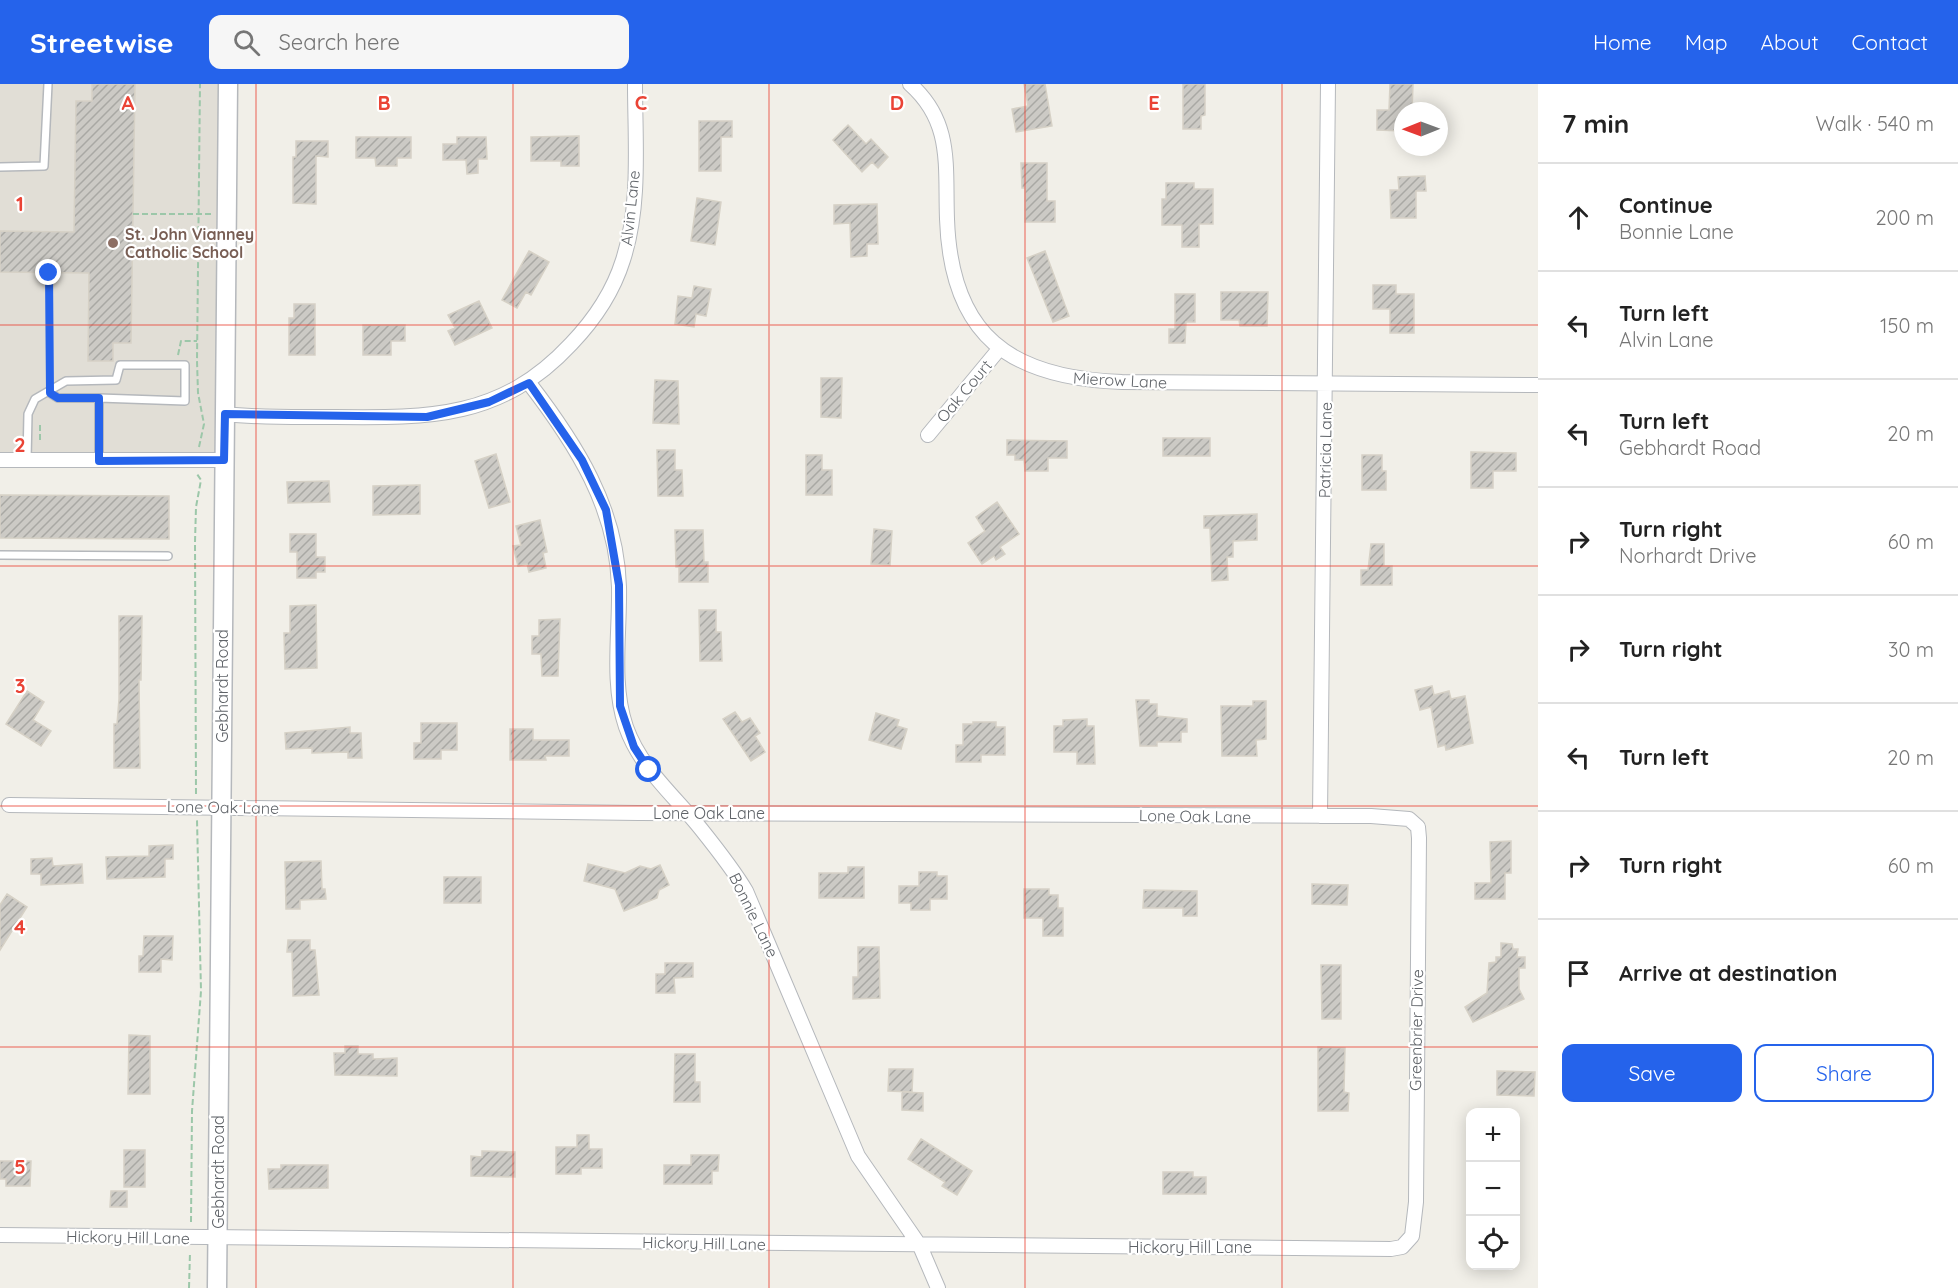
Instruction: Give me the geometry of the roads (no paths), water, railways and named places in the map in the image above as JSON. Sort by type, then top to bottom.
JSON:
[{"type":"street","name":"Gebhardt Road","points":[[217,1288],[228,84]]},
{"type":"street","name":"Alvin Lane","points":[[225,414],[427,417],[489,402],[529,383],[586,328],[601,307],[623,260],[633,206],[635,84]]},
{"type":"street","name":"Mierow Lane","points":[[910,84],[922,95],[941,125],[945,157],[949,251],[960,294],[971,316],[1000,348],[1032,367],[1054,375],[1087,381],[1538,385]]},
{"type":"street","name":"Patricia Lane","points":[[1320,816],[1328,84]]},
{"type":"street","name":"Oak Court","points":[[928,435],[1000,348]]},
{"type":"street","name":"Bonnie Lane","points":[[529,383],[582,460],[606,510],[619,585],[620,706],[634,747],[661,786],[732,869],[746,891],[858,1156],[920,1246],[931,1266],[938,1288]]},
{"type":"street","points":[[0,460],[224,460]]},
{"type":"street","points":[[0,794],[4,810]]},
{"type":"street","name":"Lone Oak Lane","points":[[4,810],[196,806],[686,813],[1320,816],[1409,819]]},
{"type":"street","name":"Greenbrier Drive","points":[[1407,1244],[1412,1236],[1416,1202],[1419,838],[1418,827],[1409,819]]},
{"type":"street","name":"Hickory Hill Lane","points":[[0,1235],[920,1246],[1391,1249],[1407,1244]]},
{"type":"lane","points":[[0,166],[44,166],[48,84]]},
{"type":"lane","points":[[27,460],[28,414],[35,399],[50,393],[66,381],[116,380],[120,365],[185,365],[185,400],[58,398],[50,393]]},
{"type":"lane","points":[[99,398],[99,461]]},
{"type":"lane","points":[[0,555],[168,556]]},
{"type":"place","name":"St. John Vianney Catholic School","points":[[113,243]]}]
